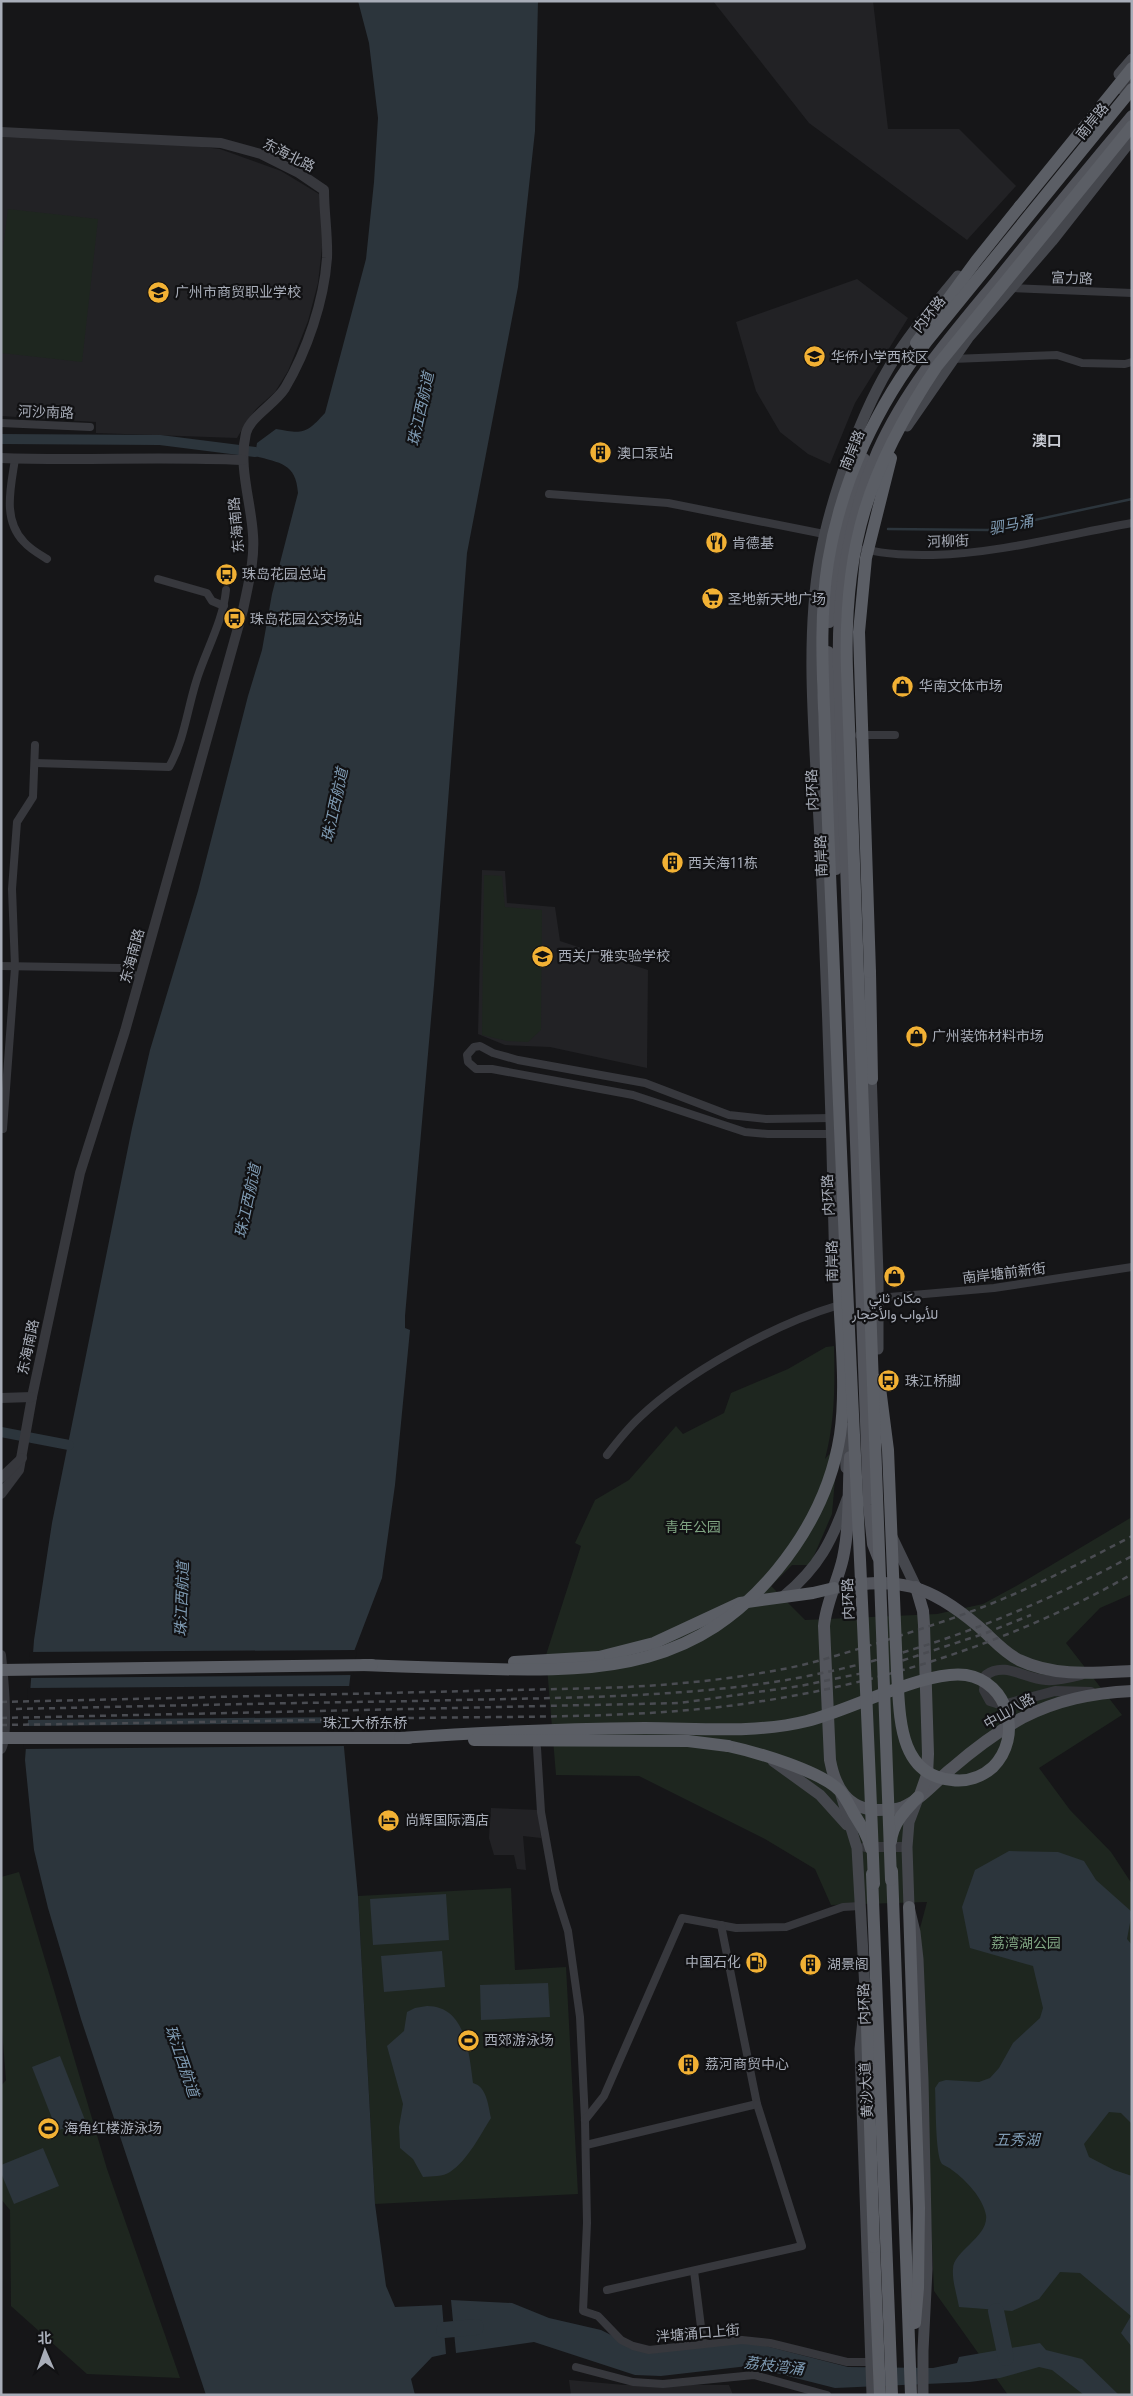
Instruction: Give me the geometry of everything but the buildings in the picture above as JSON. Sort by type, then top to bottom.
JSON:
[{"type":"highway","points":[[898,385],[913,348],[942,306],[994,238],[1132,68]]},
{"type":"highway","name":"内环路","points":[[892,2392],[862,1567],[836,1137],[822,612],[829,558],[846,489],[878,413],[927,341],[1132,89]]},
{"type":"highway","points":[[915,2391],[866,1322],[846,626],[850,576],[858,530],[876,474],[901,422],[937,366],[1132,126]]},
{"type":"highway","points":[[872,1078],[859,632],[866,558],[882,489],[901,422]]},
{"type":"highway","points":[[364,1665],[560,1670],[594,1668],[632,1662],[663,1652],[698,1636],[735,1610],[770,1578],[793,1551],[814,1516],[830,1473],[840,1436],[842,1405],[836,1137]]},
{"type":"highway","points":[[400,1738],[539,1729],[776,1727],[833,1714],[893,1691],[902,1688],[930,1678],[965,1675],[976,1677],[989,1685],[998,1694],[1007,1712],[1009,1722],[1007,1742],[1004,1752],[993,1766],[969,1779],[959,1781],[941,1779],[919,1767],[908,1749],[904,1736],[898,1691],[898,1681],[888,1450],[866,1322]]},
{"type":"highway","points":[[1,1670],[364,1665],[537,1661],[599,1657],[654,1643],[740,1603],[813,1593],[834,1588]]},
{"type":"highway","name":"珠江大桥东桥","points":[[1,1738],[400,1738],[688,1741],[728,1746],[765,1756],[812,1774],[840,1791]]},
{"type":"highway","name":"黄沙大道","points":[[840,1791],[859,1834],[870,1847],[892,2392]]},
{"type":"highway","points":[[915,2391],[910,2366],[891,1847],[896,1824],[918,1797]]},
{"type":"highway","points":[[909,1907],[919,2262],[915,2391]]},
{"type":"highway","points":[[867,2026],[880,2395]]},
{"type":"main road","points":[[784,1596],[803,1580],[823,1556],[848,1496],[836,1306],[836,1137],[832,1118],[813,678],[814,618],[818,574],[825,533],[850,456],[870,406],[895,357],[994,230],[1132,59]]},
{"type":"main road","name":"南岸路","points":[[840,1791],[833,1777],[830,1760],[824,1639],[825,1616],[843,1559],[846,1538],[852,1408],[843,1076],[828,653],[838,577],[860,501],[871,441],[898,385],[1012,241],[1132,96]]},
{"type":"main road","name":"南岸路","points":[[860,501],[878,450],[908,396],[941,350],[1132,116]]},
{"type":"main road","points":[[915,2391],[923,2358],[927,2269],[917,1946],[909,1907],[907,1847],[909,1822],[925,1782],[928,1754],[924,1625],[923,1611],[916,1587],[895,1542],[887,1515],[878,1346],[872,1078],[866,1042],[849,679],[849,543],[860,501],[882,472],[902,432],[952,359],[1131,140],[1132,120]]},
{"type":"main road","points":[[954,314],[958,277]]},
{"type":"main road","points":[[870,406],[898,385]]},
{"type":"main road","name":"南岸路","points":[[838,577],[853,1052],[866,1322],[863,1374],[872,1542],[880,1559],[898,1583]]},
{"type":"main road","points":[[847,878],[858,852]]},
{"type":"main road","points":[[853,1052],[872,1078]]},
{"type":"main road","points":[[866,1322],[878,1298]]},
{"type":"main road","points":[[863,1374],[878,1346]]},
{"type":"main road","points":[[834,1588],[868,1582],[898,1583],[916,1587],[948,1602],[1017,1658],[1050,1670],[1086,1674],[1132,1671]]},
{"type":"main road","name":"中山八路","points":[[840,1791],[856,1805],[873,1810],[894,1810],[918,1797],[975,1749],[1020,1720],[1063,1701],[1100,1692],[1132,1690]]},
{"type":"main road","points":[[765,1756],[846,1812]]},
{"type":"main road","points":[[840,1791],[846,1812],[859,1834],[857,1848],[867,2026],[878,2038]]},
{"type":"main road","points":[[820,1794],[859,1834]]},
{"type":"main road","points":[[865,2000],[860,2049],[872,2395]]},
{"type":"street","points":[[1012,241],[1020,218],[1132,79]]},
{"type":"street","name":"东海北路","points":[[1,132],[140,137],[221,143],[267,158],[299,173],[324,190],[327,238],[326,270],[308,339],[285,387],[269,407],[252,421],[245,437]]},
{"type":"street","points":[[994,230],[1020,218]]},
{"type":"street","name":"富力路","points":[[1011,288],[1132,293]]},
{"type":"street","points":[[941,350],[952,359],[1057,356],[1082,363],[1126,364],[1132,362]]},
{"type":"street","name":"河沙南路","points":[[1,423],[90,427]]},
{"type":"street","name":"东海南路","points":[[1,1494],[19,1470],[32,1397],[80,1173],[140,978],[234,648],[253,564],[253,534],[243,456],[245,437]]},
{"type":"street","points":[[1,458],[115,460],[243,456]]},
{"type":"street","points":[[15,459],[9,498],[15,530],[25,543],[46,559]]},
{"type":"street","name":"河柳街","points":[[549,494],[668,503],[825,533],[849,543],[880,552],[906,555],[980,552],[1012,548],[1132,523]]},
{"type":"street","points":[[818,574],[838,577]]},
{"type":"street","points":[[158,579],[207,593],[212,601],[224,606]]},
{"type":"street","points":[[35,764],[169,767],[177,753],[196,682],[224,606],[226,590]]},
{"type":"street","points":[[852,736],[895,735]]},
{"type":"street","points":[[3,1129],[15,967],[12,889],[17,822],[33,798],[35,745]]},
{"type":"street","points":[[1,966],[121,968],[140,978]]},
{"type":"street","points":[[832,1118],[766,1119],[729,1115],[645,1083],[518,1060],[493,1054],[480,1046],[474,1047],[467,1055],[468,1062],[476,1069],[492,1069],[633,1095],[745,1132],[836,1137]]},
{"type":"street","name":"南岸塘前新街","points":[[878,1298],[1004,1287],[1132,1267]]},
{"type":"street","points":[[607,1455],[639,1417],[674,1389],[718,1361],[799,1318],[836,1306]]},
{"type":"street","points":[[1,1398],[32,1397]]},
{"type":"street","points":[[1,1478],[22,1458]]},
{"type":"street","points":[[846,1538],[858,1544],[872,1542]]},
{"type":"street","points":[[1,1655],[4,1732],[1,1749]]},
{"type":"street","points":[[1086,1674],[1046,1680],[1029,1677],[1007,1669],[998,1669],[986,1675],[984,1690],[991,1703],[1000,1705],[1055,1691],[1100,1692]]},
{"type":"street","points":[[537,1748],[541,1812],[554,1890],[568,1931],[580,2018],[586,2145],[757,2104]]},
{"type":"street","points":[[857,1848],[907,1847]]},
{"type":"street","points":[[585,2120],[604,2096],[682,1918],[736,1928],[786,1927],[843,1907],[860,1906]]},
{"type":"street","points":[[607,2290],[802,2246],[757,2104],[721,1925]]},
{"type":"street","name":"泮塘涌口上街","points":[[586,2145],[587,2223],[583,2311],[598,2316],[620,2340],[633,2346],[650,2350],[742,2340],[770,2343],[823,2358],[871,2363]]},
{"type":"street","points":[[865,2206],[885,2206]]},
{"type":"street","points":[[694,2271],[703,2343]]},
{"type":"street","points":[[576,2367],[633,2382],[663,2384],[754,2375],[828,2395]]},
{"type":"shaded area","points":[[713,1],[873,1],[888,129],[959,129],[1016,186],[967,240],[809,123]]},
{"type":"shaded area","name":"广州市商贸职业学校","points":[[1,137],[194,146],[220,149],[281,171],[319,194],[323,239],[318,283],[308,321],[288,371],[275,392],[256,409],[237,438],[96,433],[96,422],[1,416]]},
{"type":"shaded area","name":"华侨小学西校区","points":[[857,279],[908,318],[855,403],[830,464],[808,454],[780,432],[756,391],[736,322]]},
{"type":"shaded area","name":"西关广雅实验学校","points":[[482,870],[505,871],[507,903],[555,907],[560,941],[648,970],[647,1068],[550,1047],[505,1045],[478,1034]]},
{"type":"shaded area","points":[[491,1808],[538,1810],[541,1838],[523,1836],[526,1870],[517,1869],[514,1855],[494,1855],[489,1838]]},
{"type":"shaded area","points":[[569,2380],[624,2385],[729,2385],[733,2395],[571,2395]]},
{"type":"green space","points":[[8,209],[98,219],[82,362],[1,353],[1,265]]},
{"type":"green space","points":[[484,875],[502,876],[505,907],[542,910],[541,1030],[528,1042],[507,1041],[482,1035]]},
{"type":"green space","points":[[834,1346],[833,1417],[825,1459],[838,1444],[832,1514],[810,1565],[792,1565],[771,1586],[805,1620],[937,1614],[983,1604],[1132,1517],[1132,1594],[1100,1608],[1066,1643],[1122,1715],[1039,1768],[1070,1810],[1111,1852],[1132,1884],[1132,2395],[1008,2395],[934,2291],[919,1932],[927,1902],[831,1905],[815,1869],[765,1839],[639,1776],[556,1775],[546,1655],[581,1546],[575,1543],[595,1500],[629,1480],[676,1426],[683,1434],[724,1413],[731,1393],[788,1369],[826,1347]]},
{"type":"green space","name":"海角红楼游泳场","points":[[19,1872],[107,2169],[180,2378],[87,2374],[11,2306],[10,2210],[1,2199],[1,2086],[6,2080],[1,2018],[1,1877]]},
{"type":"green space","name":"西郊游泳场","points":[[511,1888],[515,1970],[566,1967],[578,2194],[375,2204],[358,1896]]},
{"type":"water","name":"珠江西航道","points":[[358,1],[538,1],[535,131],[518,287],[467,553],[434,985],[405,1316],[405,1328],[410,1330],[395,1485],[382,1578],[353,1654],[343,1737],[358,1896],[375,2204],[386,2286],[395,2307],[442,2305],[446,2354],[432,2357],[411,2379],[415,2395],[206,2395],[81,2019],[48,1908],[34,1850],[25,1760],[34,1640],[52,1523],[132,1128],[150,1050],[198,891],[248,696],[262,650],[272,594],[298,493],[297,483],[290,470],[279,463],[255,456],[257,443],[276,429],[292,432],[304,431],[325,413],[366,259],[378,118],[369,43]]},
{"type":"water","name":"五秀湖","points":[[1009,1851],[1058,1852],[1084,1861],[1096,1880],[1132,1912],[1127,1939],[1132,1945],[1132,2124],[1121,2113],[1109,2112],[1084,2144],[1089,2157],[1114,2170],[1132,2176],[1132,2347],[1121,2333],[1131,2316],[1080,2273],[1060,2272],[1039,2299],[1012,2311],[959,2307],[953,2278],[955,2262],[982,2230],[986,2215],[981,2202],[968,2184],[950,2168],[942,2164],[937,2140],[935,2088],[939,2082],[946,2080],[979,2082],[990,2078],[999,2068],[1013,2043],[1040,2018],[1043,2008],[1033,1966],[970,1948],[962,1907],[975,1870]]},
{"type":"water","points":[[446,1894],[449,1940],[373,1945],[370,1899]]},
{"type":"water","points":[[442,1951],[445,1987],[384,1992],[381,1956]]},
{"type":"water","points":[[548,1983],[550,2017],[481,2020],[480,1985]]},
{"type":"water","points":[[427,2006],[440,2008],[458,2022],[467,2045],[473,2083],[478,2085],[484,2092],[491,2118],[473,2147],[456,2167],[444,2175],[423,2177],[413,2159],[400,2148],[399,2127],[403,2104],[387,2046],[404,2031],[407,2012],[415,2008]]},
{"type":"water","points":[[60,2056],[85,2120],[57,2131],[32,2067]]},
{"type":"water","points":[[43,2148],[59,2186],[14,2204],[1,2173],[1,2165]]},
{"type":"water","points":[[451,2300],[512,2303],[549,2318],[601,2330],[621,2340],[649,2350],[742,2340],[848,2367],[933,2368],[957,2363],[959,2357],[1040,2343],[1046,2350],[1082,2359],[1119,2395],[1084,2395],[1052,2370],[1039,2367],[1000,2378],[970,2382],[835,2388],[748,2366],[661,2376],[635,2375],[534,2342],[456,2353]]},
{"type":"pier","points":[[357,1650],[353,1675],[28,1678],[30,1652]]},
{"type":"pier","points":[[351,1686],[348,1717],[26,1720],[28,1688]]},
{"type":"pier","points":[[347,1723],[346,1746],[23,1749],[25,1726]]},
{"type":"waterway","points":[[1,439],[160,440],[255,452]]},
{"type":"waterway","name":"驷马涌","points":[[888,529],[988,530],[1132,499]]},
{"type":"waterway","points":[[1,1432],[69,1445]]},
{"type":"waterway","points":[[996,2311],[1006,2358]]},
{"type":"waterway","name":"荔枝湾涌","points":[[444,2330],[476,2327]]},
{"type":"railway","points":[[1,1702],[601,1688],[668,1684],[756,1674],[817,1661],[962,1615],[1043,1581],[1132,1536]]},
{"type":"railway","points":[[16,1709],[577,1697],[657,1694],[737,1687],[840,1669],[891,1656],[941,1640],[1038,1602],[1132,1556]]},
{"type":"railway","points":[[1,1725],[578,1716],[661,1712],[743,1704],[794,1696],[844,1685],[944,1657],[993,1640],[1040,1620],[1132,1574]]},
{"type":"railway","points":[[892,1664],[986,1633],[1031,1615]]},
{"type":"railway","points":[[1,1718],[680,1703],[800,1686],[863,1673]]},
{"type":"place","name":"广州市商贸职业学校","points":[[159,292]]},
{"type":"place","name":"华侨小学西校区","points":[[815,357]]},
{"type":"place","name":"澳口泵站","points":[[601,453]]},
{"type":"place","name":"肯德基","points":[[716,543]]},
{"type":"place","name":"珠岛花园总站","points":[[226,574]]},
{"type":"place","name":"圣地新天地广场","points":[[712,599]]},
{"type":"place","name":"珠岛花园公交场站","points":[[234,619]]},
{"type":"place","name":"华南文体市场","points":[[903,686]]},
{"type":"place","name":"西关海11栋","points":[[672,863]]},
{"type":"place","name":"西关广雅实验学校","points":[[542,956]]},
{"type":"place","name":"广州装饰材料市场","points":[[916,1036]]},
{"type":"place","name":"مكان ثاني للأبواب والأحجار","points":[[895,1276]]},
{"type":"place","name":"珠江桥脚","points":[[889,1381]]},
{"type":"place","name":"尚辉国际酒店","points":[[389,1820]]},
{"type":"place","name":"中国石化","points":[[757,1962]]},
{"type":"place","name":"湖景阁","points":[[811,1964]]},
{"type":"place","name":"西郊游泳场","points":[[468,2040]]},
{"type":"place","name":"荔河商贸中心","points":[[689,2064]]},
{"type":"place","name":"海角红楼游泳场","points":[[48,2128]]},
{"type":"district","name":"澳口","points":[[1047,441]]},
{"type":"park label","name":"青年公园","points":[[693,1527]]},
{"type":"park label","name":"荔湾湖公园","points":[[1026,1943]]}]
